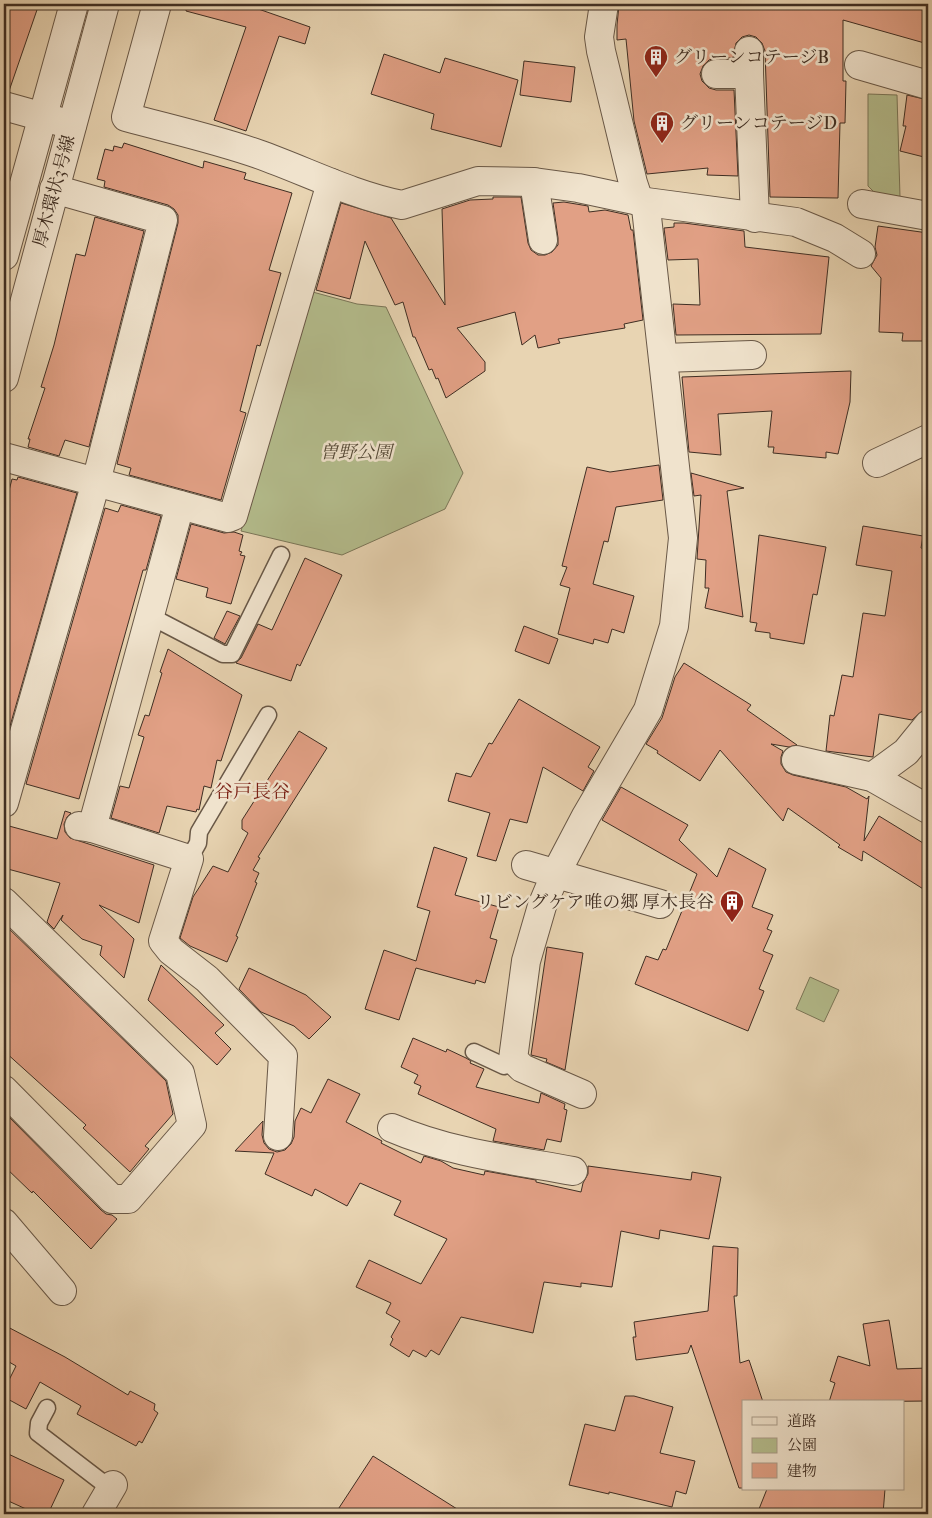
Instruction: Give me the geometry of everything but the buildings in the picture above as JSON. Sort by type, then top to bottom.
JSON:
[{"type":"street","name":"厚木環状3号線","points":[[4,256],[74,4]]},
{"type":"street","name":"厚木環状3号線","points":[[4,378],[105,4]]},
{"type":"street","points":[[157,4],[126,117],[257,154],[331,183],[402,205],[478,181],[534,182],[578,188],[639,201],[796,222],[836,238],[861,254]]},
{"type":"street","points":[[582,1094],[522,1068],[513,1059],[526,960],[542,906],[555,874],[586,816],[648,710],[674,626],[683,538],[646,208],[639,201],[633,182],[601,51],[599,37],[604,4]]},
{"type":"street","points":[[716,74],[749,62],[755,218]]},
{"type":"street","points":[[859,65],[928,85]]},
{"type":"street","points":[[4,106],[72,125]]},
{"type":"street","points":[[534,182],[543,240]]},
{"type":"street","points":[[4,457],[228,518],[234,516],[331,183]]},
{"type":"street","points":[[9,806],[164,220],[54,189]]},
{"type":"street","points":[[862,204],[928,216]]},
{"type":"street","points":[[663,358],[752,356]]},
{"type":"street","points":[[877,463],[928,439]]},
{"type":"street","points":[[180,505],[150,616],[85,826],[189,859],[163,941],[171,951],[207,979],[284,1056],[278,1136]]},
{"type":"street","points":[[872,778],[906,752],[928,725]]},
{"type":"street","points":[[796,760],[872,778],[928,809]]},
{"type":"street","points":[[526,865],[660,904]]},
{"type":"street","points":[[4,902],[180,1073],[192,1126],[128,1199],[112,1199],[4,1090]]},
{"type":"street","points":[[392,1128],[418,1139],[455,1149],[574,1171]]},
{"type":"street","points":[[4,1223],[62,1291]]},
{"type":"street","points":[[96,1514],[112,1487]]},
{"type":"lane","points":[[150,616],[223,654],[232,654],[281,555]]},
{"type":"lane","points":[[189,859],[198,843],[199,832],[268,715]]},
{"type":"lane","points":[[474,1052],[504,1066],[516,1062]]},
{"type":"lane","points":[[48,1408],[39,1423],[38,1434],[112,1487]]},
{"type":"green space","points":[[868,94],[897,95],[900,197],[876,194],[868,186]]},
{"type":"green space","name":"曽野公園","points":[[309,291],[357,304],[386,307],[463,473],[445,509],[342,555],[241,531]]},
{"type":"green space","points":[[810,977],[839,990],[824,1022],[796,1009]]},
{"type":"place","name":"グリーンコテージB","points":[[656,78]]},
{"type":"place","name":"グリーンコテージD","points":[[662,144]]},
{"type":"place","name":"リビングケア唯の郷 厚木長谷","points":[[732,923]]},
{"type":"district","name":"谷戸長谷","points":[[252,791]]}]
